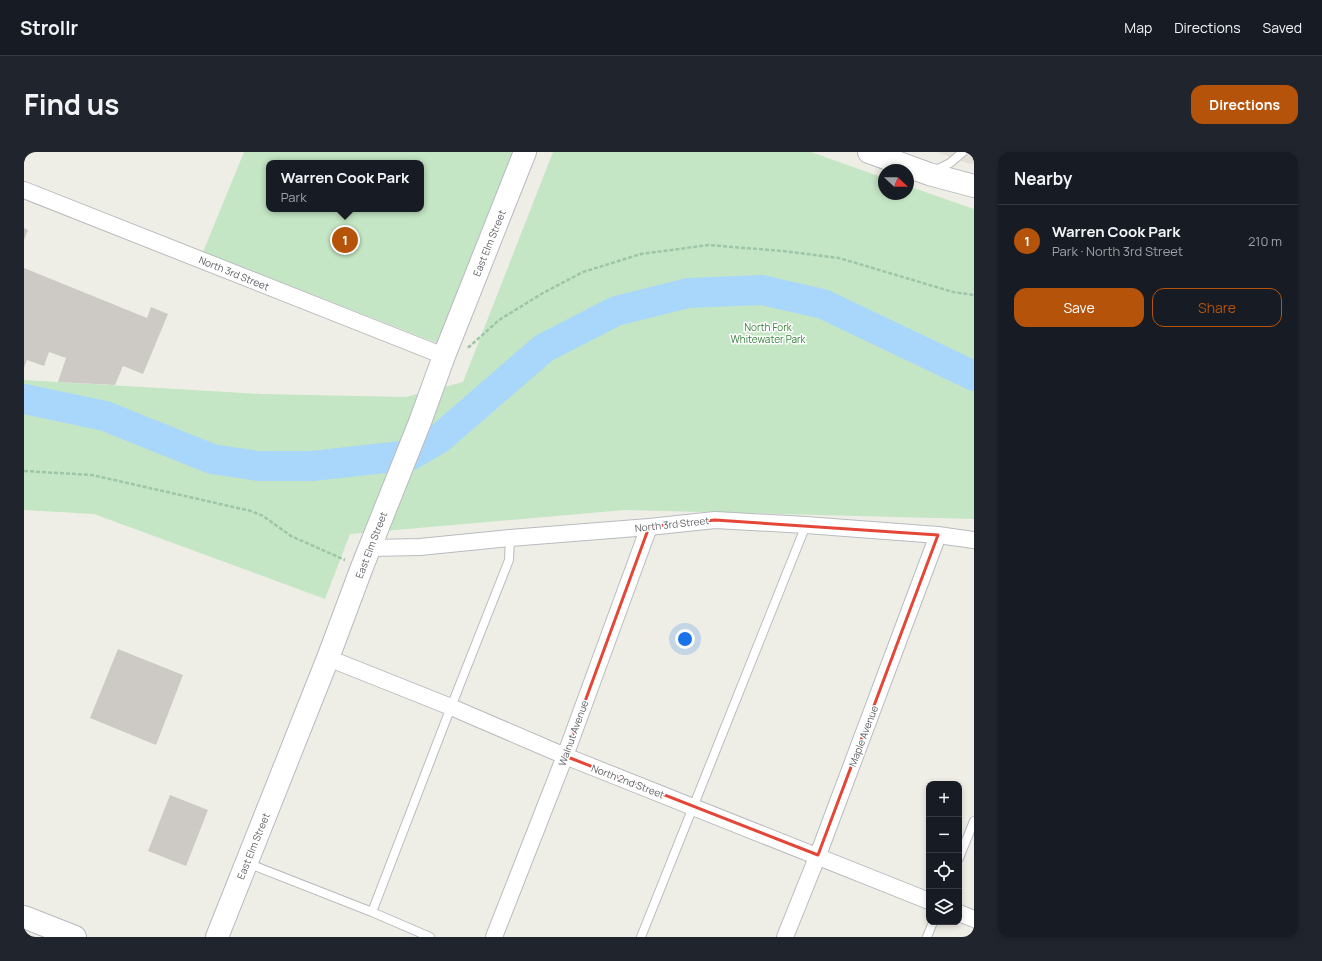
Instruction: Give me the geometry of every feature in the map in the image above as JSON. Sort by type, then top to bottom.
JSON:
[{"type":"street","name":"East Elm Street","points":[[217,937],[328,658],[366,557],[420,422],[447,348],[525,152]]},
{"type":"street","points":[[869,152],[929,174],[974,186]]},
{"type":"street","name":"North 3rd Street","points":[[24,190],[447,348]]},
{"type":"street","name":"North 3rd Street","points":[[366,557],[420,547],[715,520],[938,535],[974,540]]},
{"type":"street","name":"Walnut Avenue","points":[[494,937],[565,756],[649,527]]},
{"type":"street","name":"Maple Avenue","points":[[785,937],[818,856],[938,535]]},
{"type":"street","name":"North 2nd Street","points":[[328,658],[451,707],[565,756],[926,899]]},
{"type":"street","points":[[962,914],[974,919]]},
{"type":"street","points":[[24,917],[75,937]]},
{"type":"lane","points":[[929,174],[950,163],[963,152]]},
{"type":"lane","points":[[641,937],[806,525]]},
{"type":"lane","points":[[372,912],[451,707],[510,560],[510,538]]},
{"type":"lane","points":[[961,853],[974,821]]},
{"type":"lane","points":[[247,863],[372,912],[430,937]]},
{"type":"lane","points":[[927,937],[932,925]]},
{"type":"path","points":[[447,348],[470,347],[499,320],[543,293],[583,272],[641,254],[709,245],[782,251],[839,258],[953,292],[974,294]]},
{"type":"path","points":[[24,471],[92,474],[251,511],[263,516],[290,536],[366,557]]},
{"type":"highlighted area","points":[[715,520],[938,535],[818,855],[565,756],[649,527]]},
{"type":"shaded area","points":[[937,152],[974,152],[974,164],[967,163]]},
{"type":"green space","points":[[244,152],[517,152],[442,345],[203,252]]},
{"type":"green space","name":"North Fork Whitewater Park","points":[[553,152],[811,152],[878,176],[878,200],[914,200],[914,188],[974,209],[974,519],[625,510],[350,534],[325,599],[94,514],[24,510],[24,380],[262,394],[406,397],[463,382]]},
{"type":"building","points":[[24,228],[28,230],[24,240]]},
{"type":"building","points":[[24,268],[147,318],[151,307],[168,314],[143,374],[123,366],[115,385],[58,382],[66,358],[49,352],[44,366],[27,360],[24,368]]},
{"type":"building","points":[[118,649],[183,675],[156,745],[90,718]]},
{"type":"building","points":[[170,795],[208,810],[186,866],[148,851]]},
{"type":"waterway","points":[[24,399],[105,416],[212,459],[258,466],[312,466],[411,455],[440,438],[544,348],[616,311],[688,293],[762,290],[823,304],[974,376]]},
{"type":"place","name":"Warren Cook Park","points":[[345,240]]}]
